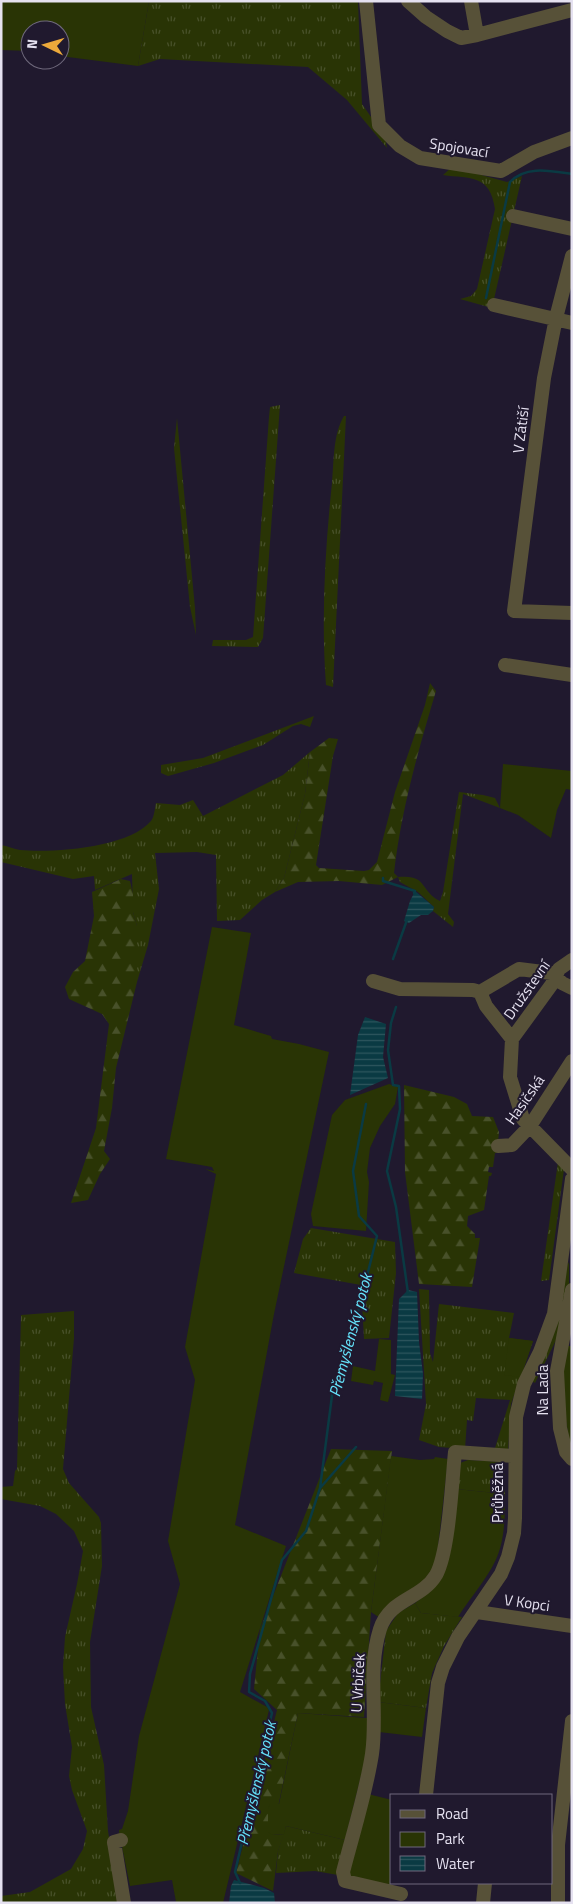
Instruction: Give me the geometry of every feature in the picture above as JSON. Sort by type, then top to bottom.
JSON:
[{"type":"street","name":"Spojovací","points":[[366,1],[379,125],[400,146],[420,158],[501,171],[534,152],[572,138]]},
{"type":"street","points":[[408,1],[426,17],[461,38],[572,10]]},
{"type":"street","points":[[471,1],[477,35]]},
{"type":"street","points":[[513,216],[572,229]]},
{"type":"street","name":"V Zátiší","points":[[572,256],[556,318],[544,378],[514,611],[572,613]]},
{"type":"street","points":[[494,304],[572,323]]},
{"type":"street","points":[[505,665],[572,675]]},
{"type":"street","name":"Družstevní","points":[[572,960],[559,969],[556,978],[512,1039],[510,1077],[523,1119],[572,1169]]},
{"type":"street","points":[[374,981],[400,989],[473,990],[480,992],[519,969],[551,973],[572,988]]},
{"type":"street","points":[[480,992],[486,1006],[512,1039]]},
{"type":"street","name":"Hasičská","points":[[498,1146],[512,1145],[530,1126],[572,1061]]},
{"type":"street","name":"Průběžná","points":[[426,1794],[438,1683],[450,1652],[501,1574],[508,1558],[514,1533],[516,1417],[524,1384],[549,1330],[556,1302],[567,1255],[572,1179]]},
{"type":"street","name":"Na Lada","points":[[572,1290],[557,1371],[560,1428],[566,1452],[572,1459]]},
{"type":"street","name":"U Vrbiček","points":[[402,1893],[345,1881],[343,1872],[372,1753],[373,1677],[380,1628],[393,1608],[420,1591],[435,1576],[439,1568],[445,1540],[455,1452],[515,1456]]},
{"type":"street","name":"V Kopci","points":[[477,1612],[572,1626]]},
{"type":"street","points":[[558,1903],[560,1845],[572,1721]]},
{"type":"street","points":[[121,1840],[114,1842],[124,1903]]},
{"type":"street","points":[[483,1903],[485,1884]]},
{"type":"green space","points":[[1,1],[149,1],[138,66],[70,57],[70,20],[20,20],[20,51],[1,50]]},
{"type":"green space","points":[[149,1],[358,1],[362,104],[385,137],[387,148],[347,100],[308,67],[160,59],[138,66]]},
{"type":"green space","points":[[452,167],[507,182],[522,176],[492,308],[460,299],[471,296],[477,289],[495,209],[492,198],[489,189],[478,180],[443,175]]},
{"type":"green space","points":[[280,405],[263,638],[258,647],[212,646],[213,640],[246,640],[253,637],[270,407]]},
{"type":"green space","points":[[344,416],[346,416],[333,687],[326,685],[324,584],[335,448],[340,423]]},
{"type":"green space","points":[[177,418],[196,635],[190,607],[174,448]]},
{"type":"green space","points":[[430,683],[436,691],[406,804],[394,873],[398,877],[382,885],[339,881],[298,882],[275,892],[284,878],[305,794],[310,752],[329,738],[338,739],[333,756],[316,865],[319,868],[364,871],[369,870],[377,862],[395,792],[425,705]]},
{"type":"green space","points":[[314,716],[310,727],[301,724],[293,726],[263,745],[214,763],[168,776],[161,773],[161,765],[203,758]]},
{"type":"green space","points":[[310,752],[305,794],[284,878],[275,892],[262,900],[240,920],[217,921],[216,855],[197,852],[155,853],[159,889],[148,945],[137,982],[137,926],[133,912],[132,874],[95,890],[94,876],[73,879],[1,862],[1,845],[20,850],[51,851],[89,847],[125,837],[140,830],[151,821],[156,803],[180,805],[193,800],[203,816],[283,775]]},
{"type":"green space","points":[[503,764],[572,771],[572,790],[566,789],[557,810],[551,838],[518,815],[500,808]]},
{"type":"green space","points":[[459,792],[495,798],[500,808],[463,794],[448,914],[454,922],[453,927],[433,911],[434,907],[418,892],[400,882],[398,877],[419,880],[433,897],[440,901]]},
{"type":"green space","points":[[121,879],[130,881],[133,894],[133,912],[137,926],[137,982],[116,1068],[112,1108],[104,1151],[110,1159],[100,1174],[88,1200],[71,1203],[96,1128],[109,1024],[102,1014],[69,999],[65,987],[73,972],[85,961],[94,916],[92,892]]},
{"type":"green space","points":[[212,927],[251,933],[234,1025],[271,1036],[272,1039],[329,1052],[274,1314],[235,1525],[286,1546],[240,1692],[269,1710],[223,1903],[179,1903],[176,1902],[172,1880],[130,1886],[119,1830],[122,1829],[128,1811],[139,1736],[180,1584],[168,1541],[195,1380],[185,1347],[216,1174],[205,1169],[214,1171],[212,1167],[166,1159]]},
{"type":"green space","points":[[389,1084],[398,1087],[395,1104],[380,1126],[370,1148],[367,1172],[369,1182],[366,1231],[313,1226],[311,1214],[332,1115],[345,1100]]},
{"type":"green space","points":[[404,1085],[454,1097],[467,1104],[472,1116],[493,1117],[499,1132],[497,1153],[495,1153],[493,1167],[489,1167],[488,1172],[492,1173],[489,1176],[484,1210],[468,1216],[467,1226],[475,1234],[475,1238],[480,1238],[472,1287],[419,1284],[405,1172]]},
{"type":"green space","points":[[558,1162],[564,1169],[549,1280],[541,1281]]},
{"type":"green space","points":[[311,1228],[395,1242],[396,1273],[389,1338],[364,1339],[361,1285],[294,1273],[303,1239]]},
{"type":"green space","points":[[568,1262],[569,1285],[558,1336],[535,1383],[532,1381]]},
{"type":"green space","points":[[419,1289],[429,1290],[430,1353],[433,1362],[439,1304],[514,1313],[509,1338],[533,1341],[511,1404],[508,1451],[491,1450],[495,1448],[510,1400],[476,1398],[473,1421],[467,1420],[465,1449],[439,1447],[419,1440],[426,1404]]},
{"type":"green space","points":[[74,1311],[74,1338],[63,1469],[69,1483],[99,1517],[101,1523],[102,1566],[90,1642],[91,1707],[104,1765],[108,1831],[120,1903],[1,1903],[1,1896],[30,1892],[71,1869],[83,1849],[87,1831],[72,1790],[69,1776],[72,1747],[65,1704],[63,1667],[65,1637],[83,1551],[74,1531],[56,1514],[40,1506],[1,1499],[1,1487],[13,1486],[17,1469],[21,1315]]},
{"type":"green space","points":[[509,1338],[533,1341],[521,1377],[504,1375]]},
{"type":"green space","points":[[379,1339],[391,1340],[391,1374],[395,1375],[388,1402],[380,1400],[383,1383],[374,1381],[373,1385],[351,1381],[353,1366],[375,1371]]},
{"type":"green space","points":[[567,1346],[572,1346],[571,1450],[560,1386]]},
{"type":"green space","points":[[331,1449],[392,1451],[371,1612],[364,1717],[298,1713],[272,1835],[284,1834],[278,1851],[273,1891],[236,1873],[277,1710],[254,1689],[260,1629]]},
{"type":"green space","points":[[391,1456],[420,1460],[434,1459],[435,1457],[448,1459],[436,1564],[422,1583],[380,1618],[371,1612]]},
{"type":"green space","points":[[468,1460],[504,1462],[505,1494],[456,1489],[460,1463]]},
{"type":"green space","points":[[456,1489],[505,1494],[502,1542],[496,1560],[458,1617],[421,1613],[415,1603],[429,1592]]},
{"type":"green space","points":[[415,1603],[421,1613],[462,1617],[444,1646],[432,1673],[426,1708],[378,1702],[386,1631],[398,1613]]},
{"type":"green space","points":[[378,1702],[426,1708],[422,1737],[379,1732]]},
{"type":"green space","points":[[298,1713],[367,1718],[368,1748],[345,1840],[286,1826],[284,1834],[272,1835],[268,1832],[268,1809],[270,1804],[279,1804]]},
{"type":"green space","points":[[368,1794],[390,1800],[390,1887],[350,1877],[349,1871]]},
{"type":"green space","points":[[286,1826],[345,1840],[338,1875],[315,1871],[276,1873],[278,1851]]},
{"type":"water","points":[[415,891],[434,907],[433,911],[428,915],[421,915],[409,923],[404,921]]},
{"type":"water","points":[[365,1017],[386,1024],[383,1057],[388,1078],[350,1095],[358,1035]]},
{"type":"water","points":[[408,1290],[417,1292],[419,1342],[423,1374],[422,1399],[395,1396],[399,1299]]},
{"type":"water","points":[[234,1880],[264,1888],[274,1893],[275,1903],[229,1903],[231,1886]]},
{"type":"waterway","name":"Přemyšlenský potok","points":[[486,298],[510,182],[523,173],[531,171],[539,170],[572,174]]},
{"type":"waterway","name":"Přemyšlenský potok","points":[[383,878],[383,881],[415,891],[414,893]]},
{"type":"waterway","name":"Přemyšlenský potok","points":[[393,959],[407,920]]},
{"type":"waterway","name":"Přemyšlenský potok","points":[[396,1007],[391,1023],[388,1050],[393,1085],[399,1086],[400,1109],[387,1171],[396,1207],[408,1293]]},
{"type":"waterway","name":"Přemyšlenský potok","points":[[240,1883],[235,1872],[272,1713],[265,1701],[249,1692],[250,1674],[282,1560],[306,1531],[320,1488],[333,1388],[350,1344],[377,1236],[359,1216],[353,1171],[366,1104]]},
{"type":"waterway","points":[[321,1487],[356,1447]]}]
